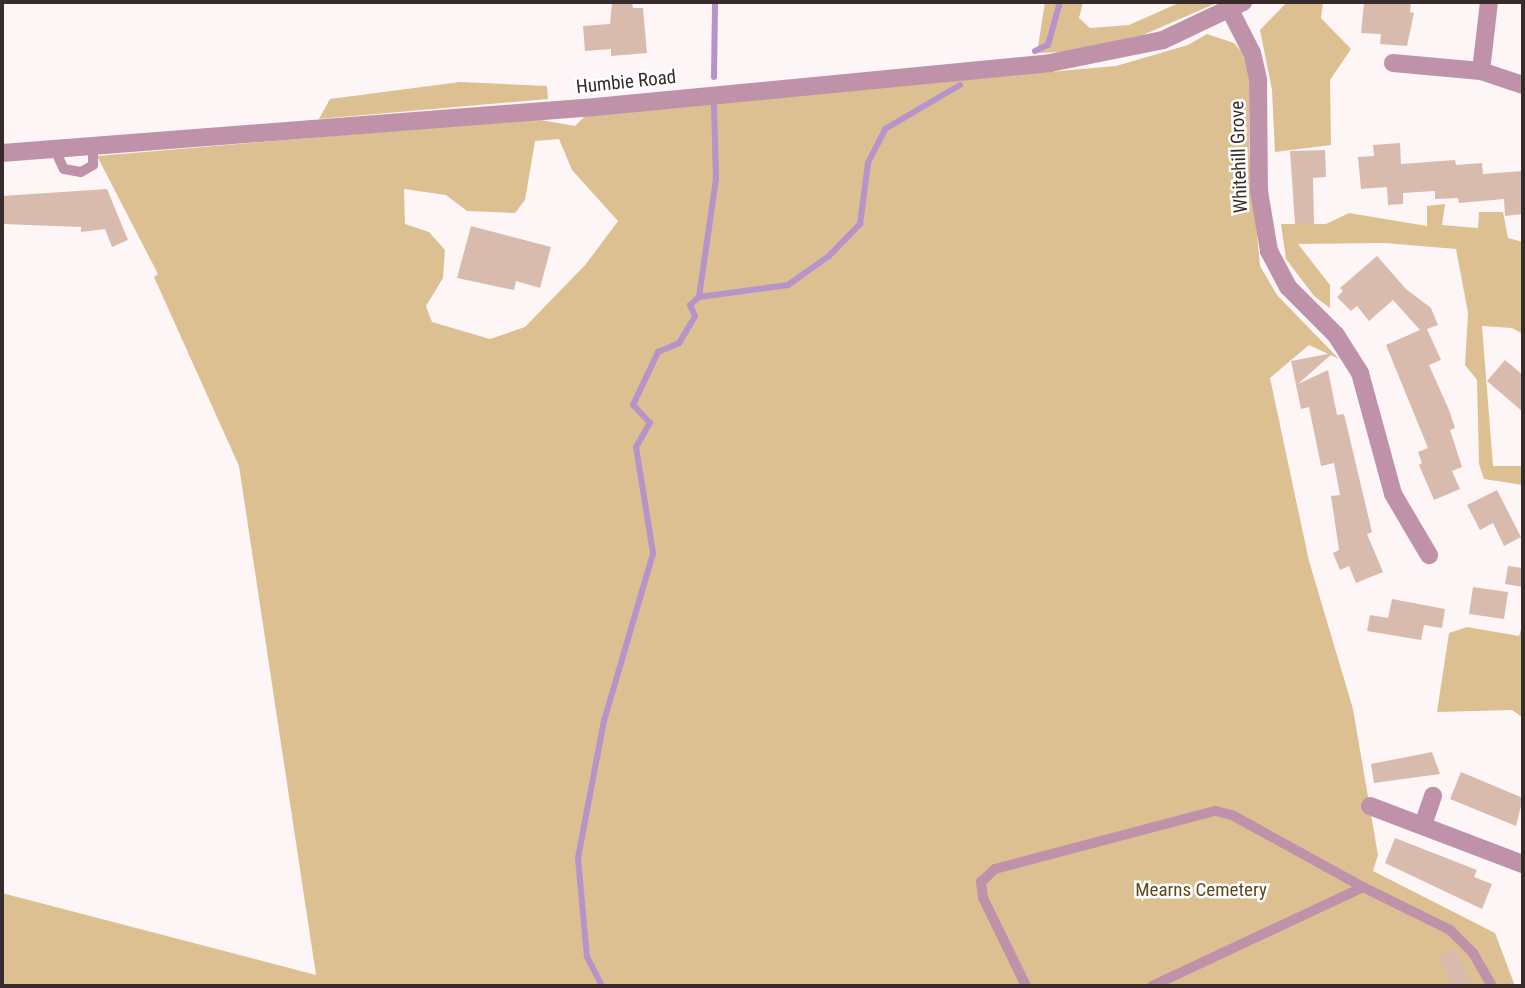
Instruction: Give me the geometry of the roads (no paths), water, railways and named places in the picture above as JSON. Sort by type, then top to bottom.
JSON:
[{"type":"street","points":[[1481,71],[1489,2]]},
{"type":"street","name":"Humbie Road","points":[[2,153],[595,107],[1050,63],[1163,40],[1236,6]]},
{"type":"street","name":"Whitehill Grove","points":[[1236,6],[1258,80],[1259,191],[1269,251],[1288,287],[1336,335],[1360,373],[1393,494],[1429,555]]},
{"type":"street","points":[[1393,64],[1481,71],[1523,85]]},
{"type":"street","points":[[1423,825],[1433,796]]},
{"type":"street","points":[[1370,806],[1523,864]]},
{"type":"lane","points":[[54,148],[64,169],[81,172],[93,165],[93,145]]},
{"type":"lane","points":[[1026,986],[983,898],[982,882],[995,869],[1215,811],[1232,815],[1363,887],[1450,930],[1473,953],[1492,986]]},
{"type":"lane","points":[[1152,986],[1363,887]]},
{"type":"waterway","points":[[714,77],[715,2]]},
{"type":"waterway","points":[[1035,51],[1048,45],[1060,2]]},
{"type":"waterway","points":[[602,986],[587,957],[578,858],[604,721],[653,553],[636,447],[650,423],[633,405],[658,352],[679,343],[695,316],[690,305],[699,297],[788,285],[829,256],[860,224],[868,163],[885,129],[960,85]]},
{"type":"waterway","points":[[699,297],[716,179],[714,106]]},
{"type":"park label","name":"Mearns Cemetery","points":[[1201,890]]}]
